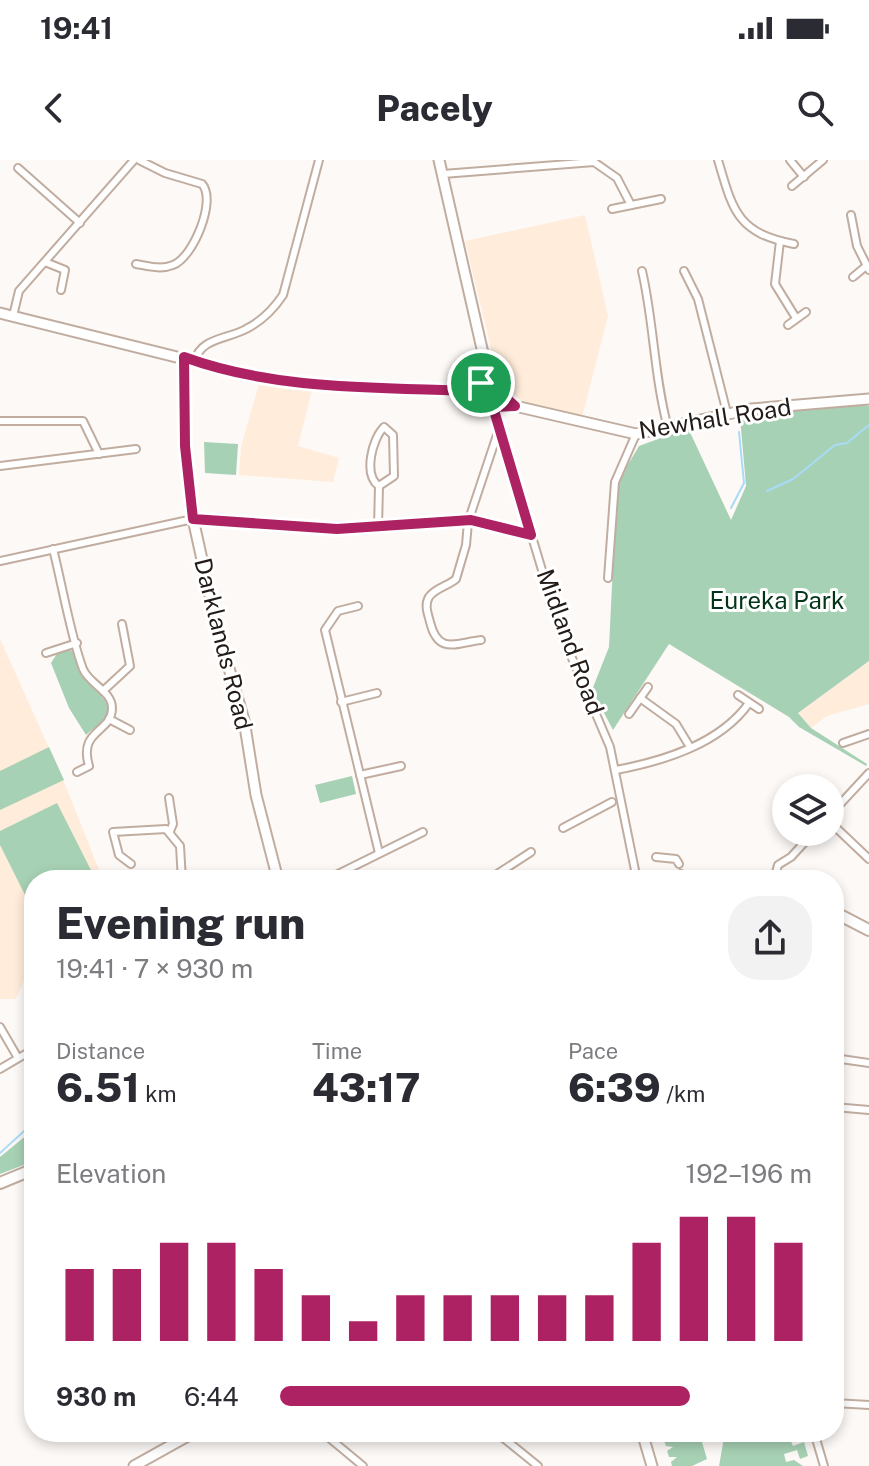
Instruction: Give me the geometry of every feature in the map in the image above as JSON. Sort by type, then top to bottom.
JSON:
[{"type":"main road","points":[[439,160],[485,362],[499,392],[495,407],[483,401],[479,387],[485,362]]},
{"type":"main road","name":"Newhall Road","points":[[0,313],[195,361],[297,382],[479,387],[499,392],[515,406]]},
{"type":"main road","name":"Darklands Road","points":[[184,357],[185,446],[193,519],[217,627],[244,720],[256,795],[275,870]]},
{"type":"main road","name":"Newhall Road","points":[[495,407],[515,406],[636,434],[727,413],[869,399]]},
{"type":"main road","points":[[844,917],[869,930]]},
{"type":"main road","points":[[0,1183],[24,1173]]},
{"type":"main road","points":[[137,1465],[177,1442]]},
{"type":"main road","points":[[645,1442],[652,1466]]},
{"type":"street","points":[[13,316],[19,291],[136,160],[165,173],[198,182],[208,193],[190,254],[164,267],[139,267]]},
{"type":"street","points":[[195,361],[205,345],[253,325],[269,313],[283,295],[319,160]]},
{"type":"street","points":[[718,160],[734,211],[743,224],[794,244]]},
{"type":"street","points":[[790,160],[804,177]]},
{"type":"street","points":[[792,186],[823,160]]},
{"type":"street","points":[[443,174],[594,162],[617,178],[631,205]]},
{"type":"street","points":[[18,168],[80,223]]},
{"type":"street","points":[[612,209],[661,199]]},
{"type":"street","points":[[851,215],[867,269],[853,277]]},
{"type":"street","points":[[780,241],[775,284],[796,318]]},
{"type":"street","points":[[45,262],[65,270],[61,290]]},
{"type":"street","points":[[642,271],[653,315],[660,395],[668,428]]},
{"type":"street","points":[[684,271],[698,299],[727,413]]},
{"type":"street","points":[[788,325],[806,312]]},
{"type":"street","name":"Midland Road","points":[[495,407],[498,432],[560,630],[616,770],[635,870]]},
{"type":"street","points":[[0,421],[83,421],[99,454]]},
{"type":"street","points":[[384,427],[392,431],[394,476],[379,486],[373,482],[369,471],[378,434],[384,427]]},
{"type":"street","points":[[481,640],[450,646],[441,643],[433,636],[426,606],[430,595],[456,579],[470,521],[498,432]]},
{"type":"street","points":[[608,578],[615,482],[636,434]]},
{"type":"street","points":[[0,466],[136,449]]},
{"type":"street","points":[[378,528],[379,486]]},
{"type":"street","points":[[0,561],[193,519],[337,529],[470,521],[531,535]]},
{"type":"street","points":[[53,549],[83,668],[103,691],[112,709],[109,719],[88,741],[85,751],[89,766],[77,772]]},
{"type":"street","points":[[358,606],[338,611],[325,630],[379,853]]},
{"type":"street","points":[[103,691],[130,666],[122,624]]},
{"type":"street","points":[[46,653],[77,643]]},
{"type":"street","points":[[629,714],[648,687]]},
{"type":"street","points":[[341,702],[377,693]]},
{"type":"street","points":[[738,695],[759,709]]},
{"type":"street","points":[[640,698],[676,724],[690,747]]},
{"type":"street","points":[[616,770],[672,758],[738,719],[749,703]]},
{"type":"street","points":[[109,719],[130,730]]},
{"type":"street","points":[[843,743],[869,734]]},
{"type":"street","points":[[360,775],[401,766]]},
{"type":"street","points":[[844,800],[869,773]]},
{"type":"street","points":[[169,798],[173,824],[170,831]]},
{"type":"street","points":[[563,828],[612,802]]},
{"type":"street","points":[[131,864],[119,855],[113,832],[158,828],[170,831],[180,846],[181,870]]},
{"type":"street","points":[[346,870],[423,832]]},
{"type":"street","points":[[844,835],[869,859]]},
{"type":"street","points":[[777,870],[778,865],[799,846]]},
{"type":"street","points":[[503,870],[531,852]]},
{"type":"street","points":[[656,857],[676,859],[679,864]]},
{"type":"street","points":[[0,1027],[18,1058]]},
{"type":"street","points":[[0,1069],[24,1056]]},
{"type":"street","points":[[844,1059],[869,1063]]},
{"type":"street","points":[[844,1108],[869,1110]]},
{"type":"street","points":[[844,1404],[869,1405]]},
{"type":"street","points":[[334,1442],[363,1466]]},
{"type":"street","points":[[508,1442],[538,1466]]},
{"type":"street","points":[[817,1442],[824,1466]]},
{"type":"shaded area","points":[[585,215],[608,316],[582,417],[525,404],[506,391],[492,352],[465,241]]},
{"type":"shaded area","points":[[259,384],[312,390],[298,446],[339,458],[333,482],[239,475],[241,447]]},
{"type":"shaded area","points":[[0,639],[62,777],[99,870],[24,870],[24,980],[16,999],[0,999]]},
{"type":"shaded area","points":[[869,661],[869,704],[827,716],[811,728],[798,713]]},
{"type":"green space","name":"Eureka Park","points":[[850,404],[869,406],[869,661],[798,713],[811,728],[866,766],[669,644],[613,730],[592,690],[609,647],[617,483],[639,446],[688,428],[731,520],[746,486],[740,417],[753,411],[788,412]]},
{"type":"green space","points":[[204,442],[238,444],[236,475],[205,473]]},
{"type":"green space","points":[[71,650],[81,674],[102,696],[108,708],[101,722],[86,735],[69,708],[51,663],[58,652]]},
{"type":"green space","points":[[49,747],[64,780],[0,810],[0,771]]},
{"type":"green space","points":[[352,776],[356,794],[320,803],[315,785]]},
{"type":"green space","points":[[57,803],[91,870],[24,870],[24,893],[0,845],[0,831]]},
{"type":"green space","points":[[24,1137],[24,1165],[0,1174],[0,1157]]},
{"type":"green space","points":[[664,1442],[702,1442],[707,1459],[692,1466],[672,1466],[671,1462],[677,1457],[669,1457],[667,1451],[673,1447],[666,1446]]},
{"type":"green space","points":[[723,1442],[791,1442],[793,1446],[804,1442],[808,1456],[800,1459],[797,1450],[784,1454],[786,1462],[794,1460],[803,1466],[719,1466]]},
{"type":"waterway","points":[[767,491],[793,479],[835,445],[847,443],[869,425]]},
{"type":"waterway","points":[[731,508],[744,483],[739,432]]},
{"type":"waterway","points":[[0,1153],[24,1131]]},
{"type":"route","points":[[184,357],[261,378],[309,384],[478,391],[481,383],[491,385],[515,406],[493,407],[531,535],[471,520],[337,529],[193,519],[185,446],[184,357]]}]
